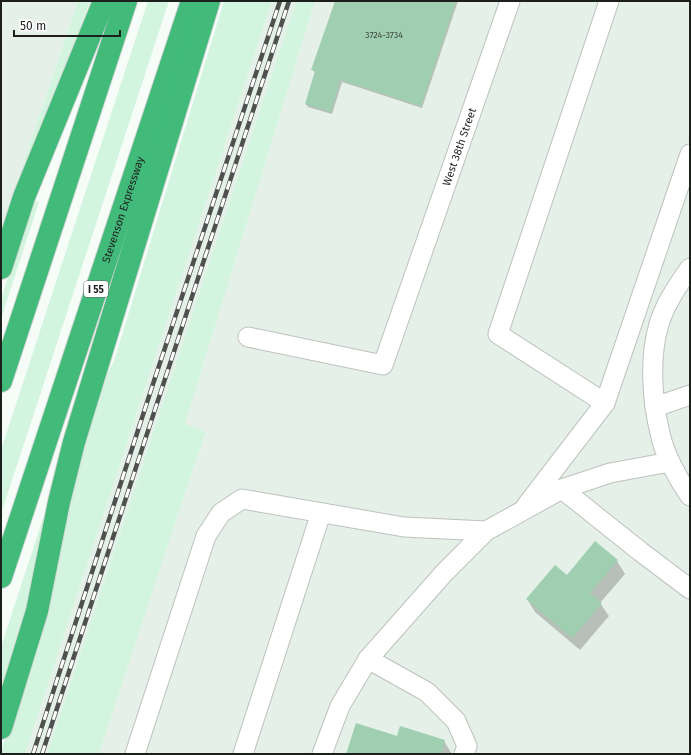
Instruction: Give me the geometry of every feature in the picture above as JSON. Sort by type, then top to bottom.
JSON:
[{"type":"highway","points":[[1,268],[24,197],[104,1]]},
{"type":"highway","points":[[1,381],[126,1]]},
{"type":"highway","name":"Stevenson Expressway","points":[[1,577],[192,1]]},
{"type":"highway","points":[[1,728],[37,611],[59,502],[74,442],[210,1]]},
{"type":"street","name":"West 38th Street","points":[[248,337],[383,365],[510,1]]},
{"type":"street","points":[[605,403],[498,334],[610,1]]},
{"type":"street","points":[[522,512],[605,403],[686,176],[690,154]]},
{"type":"street","points":[[690,268],[669,302],[659,324],[654,348],[652,378],[660,434],[670,462],[690,496]]},
{"type":"street","points":[[655,407],[690,395]]},
{"type":"street","points":[[322,754],[340,706],[368,659],[444,573],[486,531],[562,489],[610,473],[670,462]]},
{"type":"street","points":[[562,489],[690,589]]},
{"type":"street","points":[[135,754],[206,536],[221,513],[242,499],[404,527],[486,531]]},
{"type":"street","points":[[243,754],[321,513]]},
{"type":"street","points":[[368,659],[427,692],[456,721],[467,746],[464,754]]},
{"type":"shaded area","points":[[1,1],[78,1],[1,229]]},
{"type":"shaded area","points":[[272,1],[296,1],[47,754],[25,754]]},
{"type":"shaded area","points":[[315,1],[690,1],[690,754],[99,754],[206,433],[185,424]]},
{"type":"green space","points":[[78,1],[90,1],[69,63],[1,245],[1,229]]},
{"type":"green space","points":[[148,1],[169,1],[1,514],[1,450]]},
{"type":"green space","points":[[224,1],[272,1],[25,754],[1,754],[15,709],[96,395],[114,361]]},
{"type":"green space","points":[[296,1],[315,1],[185,424],[206,432],[99,754],[47,754]]},
{"type":"green space","points":[[33,200],[39,202],[1,319],[1,299]]},
{"type":"green space","points":[[49,500],[26,610],[1,693],[1,647]]},
{"type":"building","points":[[335,1],[456,1],[421,106],[340,80],[331,112],[305,104],[315,71],[311,70]]},
{"type":"building","points":[[595,541],[618,560],[590,593],[602,603],[572,638],[526,599],[555,565],[567,575]]},
{"type":"building","points":[[356,723],[397,736],[400,726],[445,740],[441,754],[346,754]]},
{"type":"railway","points":[[33,754],[153,384],[280,1]]},
{"type":"railway","points":[[42,754],[289,1]]}]
